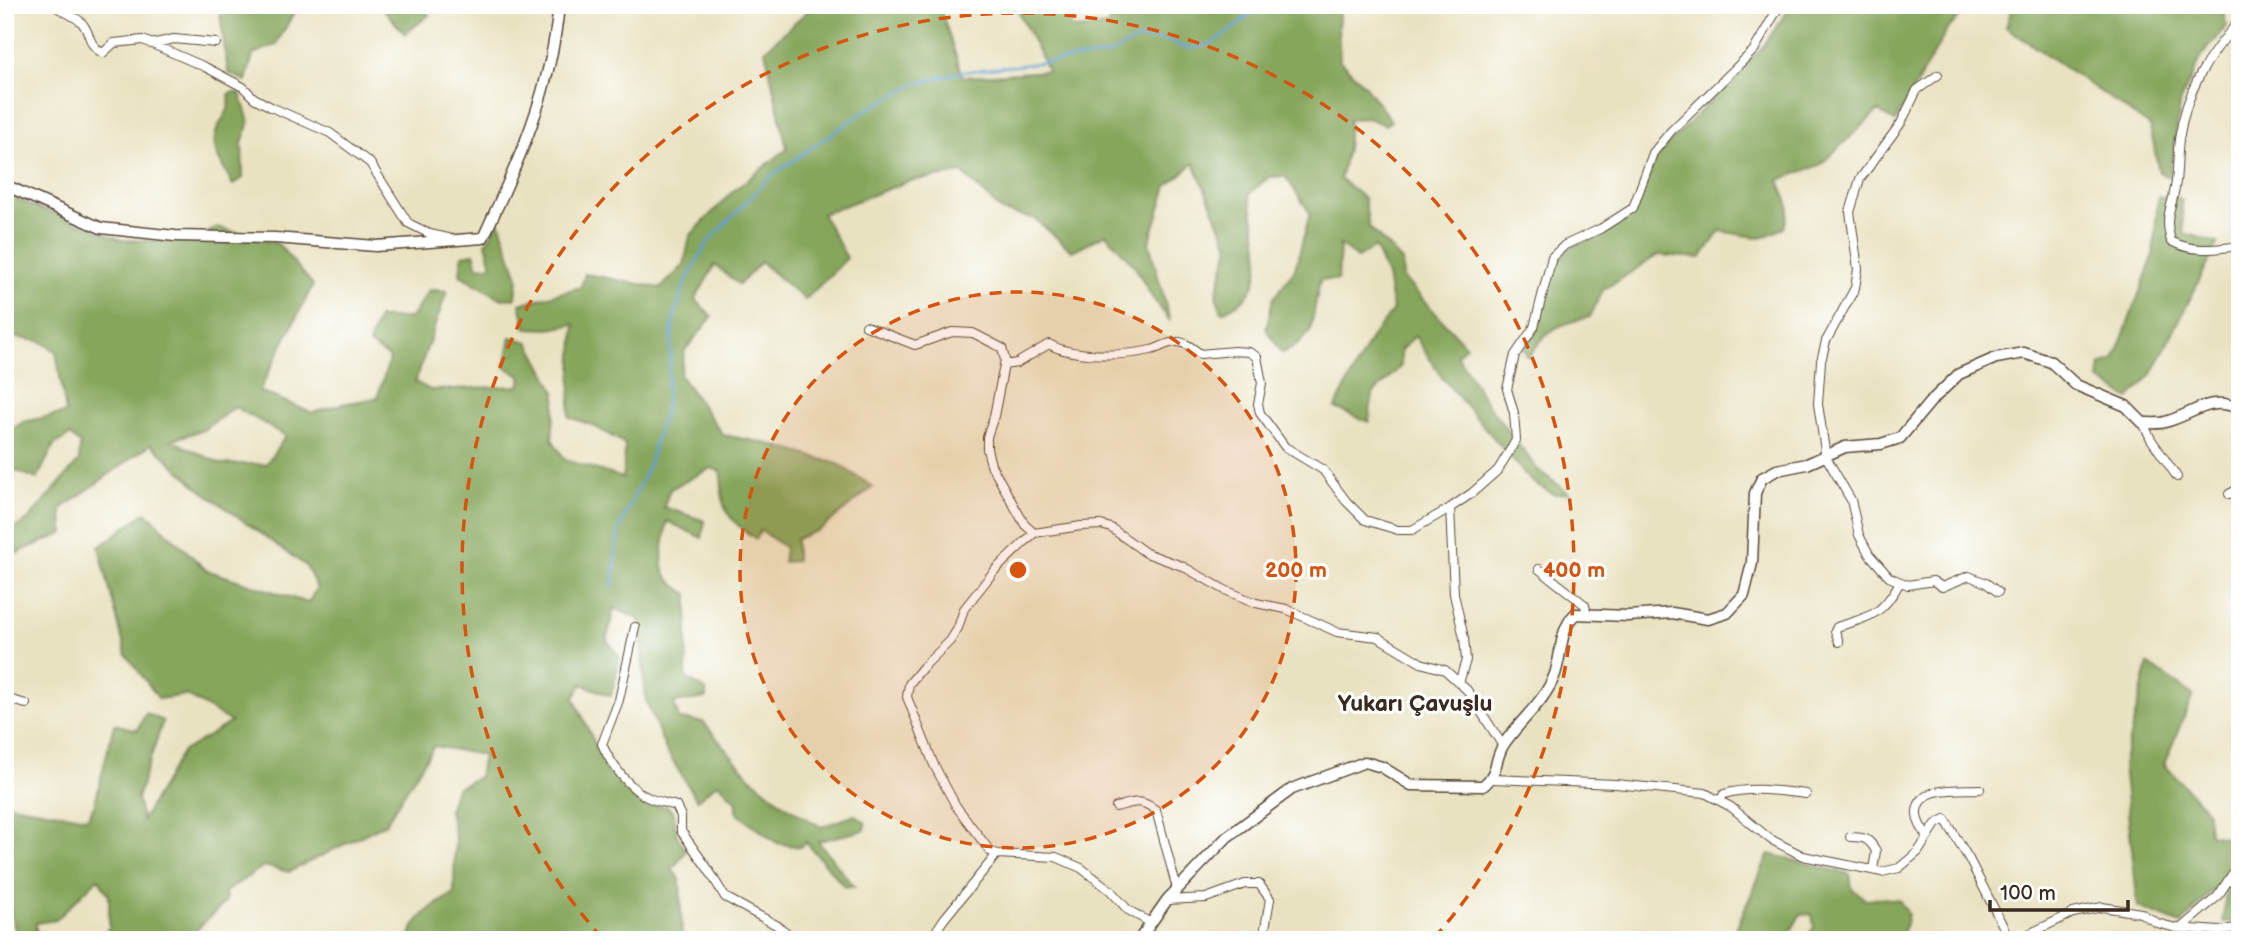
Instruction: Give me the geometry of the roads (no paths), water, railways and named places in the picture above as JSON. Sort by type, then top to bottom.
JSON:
[{"type":"street","points":[[54,5],[80,21],[90,44],[103,53],[114,43],[143,40],[205,67],[243,87],[254,98],[271,107],[330,133],[370,163],[408,223],[430,234],[459,240]]},
{"type":"street","points":[[5,185],[102,228],[175,236],[275,238],[376,246],[484,238],[527,141],[555,46],[559,5]]},
{"type":"street","points":[[1004,365],[1017,363],[1049,344],[1070,353],[1090,355],[1151,350],[1179,342],[1200,354],[1249,352],[1257,357],[1262,383],[1258,404],[1260,413],[1285,447],[1324,470],[1346,501],[1365,520],[1398,530],[1412,530],[1472,493],[1497,470],[1516,440],[1514,413],[1507,388],[1515,355],[1534,327],[1552,257],[1565,245],[1600,229],[1633,208],[1653,153],[1671,131],[1754,50],[1780,5]]},
{"type":"street","points":[[2240,20],[2208,59],[2195,80],[2186,105],[2179,140],[2176,186],[2167,224],[2171,241],[2184,248],[2206,250],[2240,246]]},
{"type":"street","points":[[151,44],[174,39],[216,43]]},
{"type":"street","points":[[1938,75],[1917,90],[1901,123],[1860,179],[1850,212],[1858,270],[1855,288],[1826,341],[1821,361],[1818,404],[1826,457],[1851,500],[1859,535],[1869,554],[1889,578],[1908,585],[1933,581],[1942,587],[1969,576],[1998,592]]},
{"type":"street","points":[[866,326],[915,345],[952,331],[973,333],[1002,348],[1004,365],[986,449],[991,465],[1025,525],[1034,533]]},
{"type":"street","points":[[1493,779],[1503,746],[1542,698],[1555,675],[1566,624],[1575,614],[1628,616],[1672,613],[1708,619],[1727,613],[1744,595],[1752,563],[1755,493],[1762,478],[1777,470],[1826,457],[1845,447],[1881,444],[1900,438],[1931,401],[1959,374],[1997,358],[2024,353],[2052,362],[2076,385],[2126,406],[2143,423],[2177,477]]},
{"type":"street","points":[[2143,423],[2163,423],[2214,402],[2240,409]]},
{"type":"street","points":[[2229,494],[2240,488]]},
{"type":"street","points":[[1450,508],[1454,594],[1466,660],[1459,683]]},
{"type":"street","points":[[1151,923],[1128,909],[1110,890],[1081,869],[1056,857],[997,854],[990,851],[956,806],[934,765],[907,697],[909,684],[950,641],[958,628],[964,609],[995,570],[1034,533],[1091,526],[1111,528],[1146,553],[1182,566],[1225,590],[1256,603],[1286,610],[1337,632],[1378,637],[1421,663],[1445,670],[1467,690],[1503,746]]},
{"type":"street","points":[[1539,569],[1585,605],[1587,615]]},
{"type":"street","points":[[1839,642],[1835,631],[1838,627],[1880,611],[1900,582]]},
{"type":"street","points":[[635,627],[619,701],[602,744],[607,756],[630,783],[648,798],[676,806],[681,816],[681,831],[709,869],[725,897],[778,926],[796,940]]},
{"type":"street","points":[[5,698],[26,704]]},
{"type":"street","points":[[1139,940],[1167,900],[1227,837],[1292,789],[1365,762],[1382,767],[1411,785],[1483,786],[1493,779],[1616,784],[1705,793],[1720,801],[1770,839],[1803,856],[1882,872],[1899,868],[1918,852],[1936,824],[1945,819],[1969,859],[2010,940]]},
{"type":"street","points":[[1928,837],[1917,816],[1919,803],[1924,797],[1946,791],[1980,789]]},
{"type":"street","points":[[1720,801],[1724,794],[1736,790],[1806,794]]},
{"type":"street","points":[[1116,807],[1145,802],[1156,810],[1177,889]]},
{"type":"street","points":[[1850,837],[1863,836],[1870,840],[1876,850],[1873,870]]},
{"type":"street","points":[[930,940],[997,854]]},
{"type":"street","points":[[2181,928],[2218,896],[2240,862]]},
{"type":"street","points":[[1167,900],[1206,898],[1245,884],[1259,884],[1270,899],[1263,940]]},
{"type":"street","points":[[2016,940],[2073,913],[2102,907],[2141,913],[2157,923],[2181,928],[2220,931],[2240,927]]},
{"type":"waterway","points":[[613,588],[618,531],[648,467],[666,406],[673,322],[684,285],[707,243],[771,176],[866,110],[918,83],[962,72],[1107,55],[1139,39],[1166,40],[1189,49],[1213,43],[1259,5]]},
{"type":"district","name":"Yukarı Çavuşlu","points":[[1415,703]]}]
